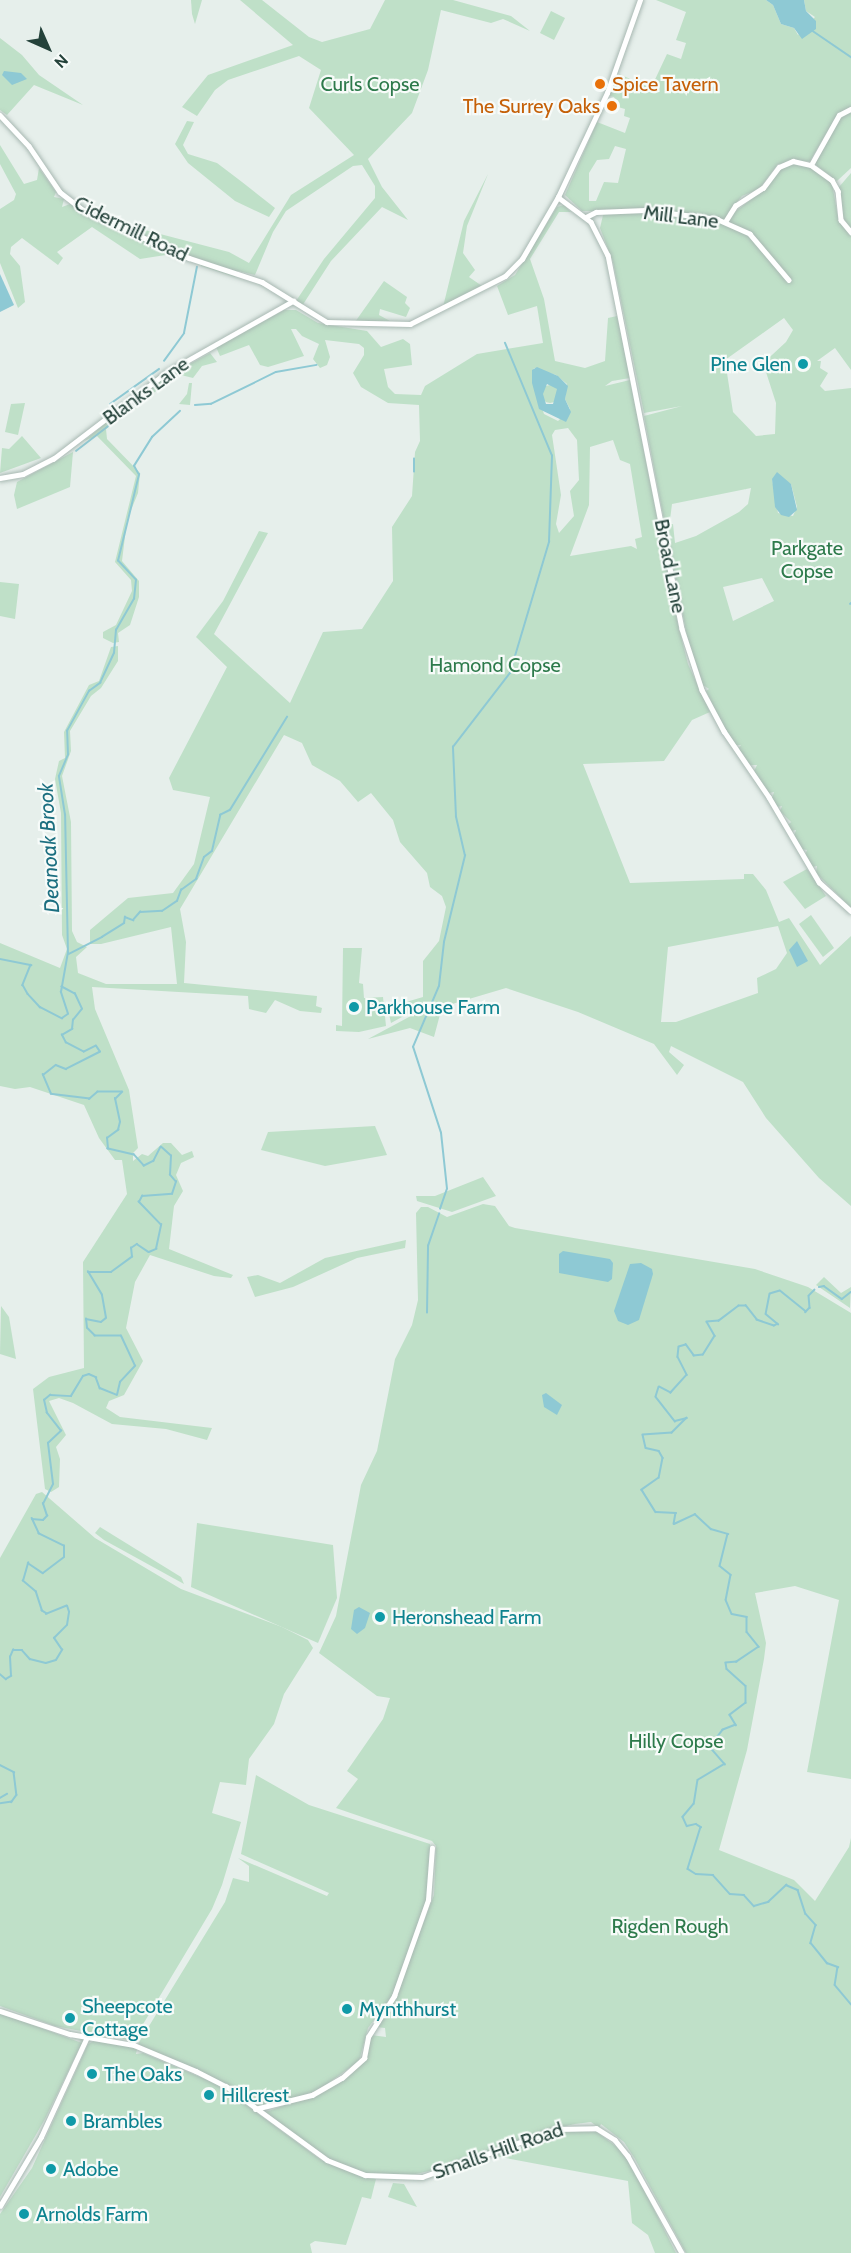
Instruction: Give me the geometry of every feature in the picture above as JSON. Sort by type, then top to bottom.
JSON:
[{"type":"street","name":"Cidermill Road","points":[[0,116],[29,146],[60,192],[77,207],[189,258],[262,282],[327,322],[385,326],[422,321],[512,272],[558,197],[617,71],[640,0]]},
{"type":"street","points":[[811,165],[839,115],[851,109]]},
{"type":"street","points":[[725,222],[735,206],[762,188],[779,167],[793,161],[811,165],[835,184],[841,220],[851,232]]},
{"type":"street","name":"Broad Lane","points":[[558,197],[586,217],[602,237],[608,255],[682,629],[693,667],[724,731],[769,797],[815,877],[851,911]]},
{"type":"street","name":"Mill Lane","points":[[586,217],[596,212],[645,210],[700,215],[725,222],[753,237],[789,280]]},
{"type":"street","name":"Blanks Lane","points":[[0,478],[23,474],[54,459],[166,372],[293,302]]},
{"type":"street","points":[[255,2109],[312,2095],[342,2078],[364,2058],[368,2037],[394,1995],[428,1900],[432,1848]]},
{"type":"street","name":"Smalls Hill Road","points":[[0,2010],[87,2037],[134,2045],[196,2071],[226,2086],[255,2109],[341,2167],[365,2175],[404,2179],[439,2173],[557,2129],[596,2128],[615,2140],[628,2156],[682,2253]]},
{"type":"street","points":[[0,2206],[41,2137],[87,2037]]},
{"type":"green space","points":[[191,0],[202,0],[195,24],[192,14]]},
{"type":"green space","name":"Curls Copse","points":[[240,0],[262,0],[309,37],[322,42],[370,29],[385,0],[453,0],[511,16],[530,31],[503,19],[491,23],[441,10],[428,70],[412,113],[368,159],[382,187],[408,220],[382,207],[331,261],[302,306],[296,301],[324,259],[375,198],[375,186],[362,165],[353,166],[286,211],[273,232],[255,275],[238,271],[235,277],[201,266],[202,261],[141,234],[141,229],[229,252],[249,263],[291,195],[354,155],[309,108],[321,70],[299,56],[228,80],[215,90],[197,116],[182,107],[208,75],[293,45]]},
{"type":"green space","name":"Parkgate Copse","points":[[656,0],[766,0],[773,5],[781,24],[794,28],[798,35],[815,17],[806,11],[804,0],[851,0],[851,107],[837,115],[810,161],[778,164],[759,189],[742,196],[728,213],[731,215],[762,191],[781,168],[794,163],[811,167],[832,183],[838,218],[851,235],[851,370],[835,348],[817,361],[821,361],[820,368],[828,373],[820,386],[825,391],[851,388],[851,908],[816,873],[817,866],[812,867],[805,855],[807,850],[801,849],[794,836],[796,830],[791,831],[788,825],[791,822],[780,811],[782,806],[777,807],[772,798],[774,792],[769,793],[754,771],[757,765],[750,765],[738,749],[741,745],[735,745],[724,728],[706,691],[709,689],[703,685],[687,636],[665,524],[673,524],[675,543],[696,536],[739,512],[748,504],[751,488],[672,504],[670,520],[664,520],[644,416],[682,406],[644,413],[613,262],[600,228],[604,211],[582,211],[565,195],[597,122],[625,133],[630,118],[624,116],[625,109],[618,107],[614,97],[609,96],[619,74],[651,88],[667,54],[681,59],[686,43],[676,40],[686,12]],"holes":[[[615,146],[626,149],[618,183],[604,182],[596,201],[589,201],[589,173],[597,160],[609,159]],[[784,318],[793,330],[786,342],[759,367],[765,369],[776,403],[775,434],[756,436],[733,412],[725,360]],[[772,479],[791,484],[797,507],[793,516],[778,513]],[[762,578],[774,601],[733,621],[723,587]]]},
{"type":"green space","points":[[551,11],[565,18],[554,40],[540,33]]},
{"type":"green space","points":[[0,38],[22,55],[39,75],[83,105],[34,85],[7,115],[0,110]]},
{"type":"green space","points":[[851,111],[851,168],[837,181],[817,166],[815,160],[840,118]]},
{"type":"green space","points":[[187,121],[194,122],[183,145],[188,154],[217,163],[242,182],[275,208],[269,217],[235,201],[188,163],[175,144]]},
{"type":"green space","points":[[0,145],[24,184],[37,180],[39,168],[56,192],[54,197],[64,199],[62,207],[70,204],[172,254],[140,259],[92,227],[57,252],[63,258],[58,265],[22,238],[11,247],[10,254],[20,266],[25,302],[18,308],[0,263],[0,209],[14,200],[16,194],[0,164]]},
{"type":"green space","points":[[851,173],[851,229],[842,216],[839,187]]},
{"type":"green space","points":[[488,174],[467,226],[463,253],[475,270],[469,277],[482,286],[443,307],[464,221]]},
{"type":"green space","name":"Hamond Copse","points":[[564,205],[571,212],[559,212],[530,259],[544,299],[555,361],[585,368],[605,361],[608,318],[617,316],[630,378],[612,381],[605,386],[630,380],[678,625],[688,664],[710,712],[692,720],[664,761],[583,764],[630,883],[744,879],[744,874],[753,874],[766,890],[779,922],[789,918],[820,965],[851,936],[851,1206],[819,1178],[766,1118],[743,1082],[671,1046],[669,1052],[684,1065],[677,1075],[654,1044],[578,1012],[506,988],[442,1007],[434,1037],[410,1028],[368,1039],[422,1010],[422,1006],[391,1023],[389,1007],[423,997],[423,961],[439,941],[446,907],[442,896],[430,887],[427,873],[400,842],[393,820],[371,793],[358,802],[340,781],[312,765],[302,743],[284,735],[180,909],[186,942],[184,983],[317,996],[316,1006],[322,1008],[321,1013],[300,1011],[275,1000],[266,1013],[249,1009],[248,996],[92,987],[95,1009],[129,1090],[138,1148],[133,1153],[133,1161],[142,1154],[148,1156],[163,1143],[171,1143],[182,1155],[192,1151],[194,1157],[181,1163],[176,1175],[183,1191],[174,1206],[169,1249],[233,1275],[231,1278],[214,1276],[150,1255],[135,1282],[126,1328],[143,1361],[124,1395],[109,1401],[106,1408],[120,1417],[212,1428],[207,1440],[166,1429],[112,1424],[73,1403],[59,1398],[49,1401],[66,1435],[56,1447],[60,1459],[59,1487],[51,1492],[45,1489],[33,1389],[49,1377],[84,1368],[83,1262],[127,1194],[122,1160],[115,1160],[99,1138],[84,1105],[30,1087],[15,1089],[0,1086],[0,943],[60,968],[67,949],[62,935],[61,813],[55,779],[59,761],[65,758],[64,732],[89,685],[99,681],[111,647],[118,646],[118,661],[101,688],[91,696],[70,731],[71,751],[62,776],[71,822],[72,931],[77,942],[87,947],[76,957],[78,973],[106,984],[177,984],[171,927],[101,944],[90,944],[90,930],[128,898],[173,893],[194,864],[210,797],[173,790],[169,778],[227,667],[196,637],[223,601],[259,531],[268,533],[214,634],[290,703],[323,632],[362,629],[393,581],[392,527],[412,496],[415,452],[420,441],[419,405],[388,403],[361,387],[353,373],[364,355],[364,348],[359,344],[325,340],[330,357],[327,365],[320,368],[313,359],[319,344],[302,336],[296,329],[291,329],[304,356],[268,367],[260,365],[249,345],[220,356],[216,347],[284,310],[296,310],[318,323],[367,331],[381,347],[403,339],[410,344],[412,365],[384,369],[388,387],[395,394],[421,395],[425,386],[477,354],[543,343],[537,306],[508,315],[497,286],[515,275],[557,207]],"holes":[[[534,368],[556,375],[567,384],[565,399],[570,409],[558,421],[544,414],[532,378]],[[568,428],[577,440],[579,480],[570,491],[574,516],[559,533],[556,524],[561,495],[552,435],[555,430]],[[613,440],[620,460],[630,464],[642,537],[635,539],[637,549],[631,546],[570,556],[589,505],[590,447]],[[778,926],[787,953],[776,969],[757,978],[758,993],[676,1022],[661,1022],[668,947]]]},
{"type":"green space","points":[[384,281],[407,297],[405,303],[410,308],[406,317],[380,309],[379,315],[390,321],[355,322]]},
{"type":"green space","points":[[210,353],[217,362],[202,366],[193,378],[177,374],[139,405],[136,403],[162,379]]},
{"type":"green space","points":[[189,383],[192,383],[190,405],[179,404],[187,394]]},
{"type":"green space","points":[[550,385],[556,388],[559,394],[556,400],[550,403],[544,400],[541,394],[544,388]]},
{"type":"green space","points":[[25,403],[18,435],[5,432],[11,404]]},
{"type":"green space","points":[[129,404],[137,409],[128,411],[106,429],[107,439],[140,473],[138,493],[127,520],[122,561],[139,581],[139,597],[130,625],[118,633],[119,642],[113,643],[103,638],[103,632],[116,625],[132,591],[131,580],[115,562],[136,476],[97,436],[84,441]]},
{"type":"green space","points":[[22,436],[41,458],[0,473],[2,448],[9,449]]},
{"type":"green space","points":[[73,452],[70,487],[17,509],[14,495],[17,482]]},
{"type":"green space","points":[[0,582],[19,584],[15,619],[0,616]]},
{"type":"green space","points":[[807,869],[826,896],[805,909],[783,882]]},
{"type":"green space","points":[[811,915],[834,948],[823,957],[799,924]]},
{"type":"green space","points":[[343,948],[362,948],[359,983],[363,984],[364,998],[383,997],[386,1026],[359,1032],[336,1031],[336,1025],[342,1026]]},
{"type":"green space","points":[[375,1126],[387,1155],[325,1166],[261,1150],[268,1132]]},
{"type":"green space","points":[[483,1177],[496,1196],[452,1212],[417,1201],[416,1196],[435,1196]]},
{"type":"green space","points":[[483,1204],[495,1206],[509,1226],[515,1228],[755,1269],[808,1287],[851,1313],[851,1779],[807,1772],[839,1600],[795,1586],[755,1593],[766,1643],[764,1659],[747,1750],[719,1850],[794,1880],[815,1901],[849,1847],[851,1838],[851,2253],[686,2253],[624,2142],[601,2124],[599,2128],[591,2122],[539,2132],[452,2166],[402,2177],[364,2173],[339,2165],[263,2113],[324,2091],[360,2066],[368,2055],[371,2035],[386,2037],[385,2028],[376,2027],[401,1982],[434,1895],[436,1846],[432,1841],[336,1808],[358,1779],[347,1771],[383,1719],[390,1698],[377,1696],[319,1653],[336,1616],[361,1485],[377,1451],[395,1359],[412,1325],[418,1300],[416,1213],[421,1207],[428,1207],[447,1217]]},
{"type":"green space","points":[[406,1240],[405,1248],[357,1258],[293,1287],[255,1297],[247,1277],[258,1275],[280,1283],[325,1258]]},
{"type":"green space","points":[[824,1277],[841,1293],[851,1287],[850,1308],[816,1285]]},
{"type":"green space","points":[[1,1306],[9,1317],[16,1359],[0,1354]]},
{"type":"green space","points":[[42,1492],[95,1538],[181,1589],[282,1627],[308,1640],[313,1648],[284,1694],[274,1724],[249,1759],[246,1785],[220,1782],[212,1813],[241,1822],[222,1885],[212,1909],[133,2041],[55,2026],[0,2006],[0,1558],[36,1494]]},
{"type":"green space","points":[[197,1523],[333,1545],[337,1598],[318,1643],[191,1587]]},
{"type":"green space","points":[[100,1527],[181,1577],[184,1584],[104,1540],[95,1533]]},
{"type":"green space","points":[[256,1775],[309,1805],[430,1844],[431,1867],[428,1895],[392,1996],[368,2028],[359,2061],[320,2089],[291,2100],[256,2106],[233,2090],[138,2044],[225,1902],[233,1878],[249,1882],[249,1866],[238,1858],[327,1896],[329,1893],[241,1854]]},
{"type":"green space","points":[[0,2013],[82,2043],[45,2119],[0,2197]]},
{"type":"green space","points":[[96,2040],[137,2049],[136,2054],[143,2053],[219,2085],[321,2160],[376,2179],[371,2199],[362,2197],[346,2245],[315,2241],[310,2244],[312,2253],[0,2253],[0,2214],[32,2168],[88,2044]]},
{"type":"green space","points":[[566,2130],[597,2132],[618,2148],[632,2166],[676,2253],[655,2253],[648,2235],[632,2223],[628,2181],[495,2156]]},
{"type":"green space","points":[[393,2183],[404,2184],[417,2207],[388,2197]]},
{"type":"water","points":[[766,0],[804,0],[806,11],[816,21],[816,29],[802,39],[794,28],[781,24],[773,5]]},
{"type":"water","points":[[4,71],[21,73],[27,79],[12,85],[2,75]]},
{"type":"water","points":[[0,274],[14,305],[0,312]]},
{"type":"water","points":[[537,367],[558,376],[568,386],[565,399],[571,412],[566,422],[539,409],[532,383],[532,370]],"holes":[[[547,384],[557,389],[553,404],[546,404],[543,394]]]},
{"type":"water","points":[[777,472],[791,484],[797,510],[789,517],[781,515],[775,507],[772,479]]},
{"type":"water","points":[[797,941],[808,961],[797,967],[789,950]]},
{"type":"water","points":[[563,1251],[610,1259],[613,1263],[612,1279],[608,1282],[559,1273],[559,1254]]},
{"type":"water","points":[[641,1263],[652,1269],[653,1274],[639,1320],[628,1325],[618,1321],[614,1311],[630,1264]]},
{"type":"water","points":[[546,1393],[562,1405],[557,1415],[544,1407],[542,1395]]},
{"type":"water","points":[[359,1607],[370,1613],[365,1628],[357,1634],[351,1629],[354,1610]]},
{"type":"waterway","points":[[813,31],[851,57]]},
{"type":"waterway","points":[[164,361],[184,333],[197,267]]},
{"type":"waterway","points":[[440,1209],[447,1189],[441,1133],[413,1047],[439,986],[444,942],[465,856],[456,817],[453,747],[510,673],[549,542],[552,456],[505,343]]},
{"type":"waterway","points":[[195,405],[211,404],[276,372],[316,365]]},
{"type":"waterway","points":[[110,404],[159,369]]},
{"type":"waterway","points":[[76,451],[129,410]]},
{"type":"waterway","name":"Deanoak Brook","points":[[0,959],[31,965],[23,985],[28,994],[40,1007],[62,1018],[68,1014],[61,992],[68,954],[65,815],[59,776],[68,755],[67,731],[89,691],[100,683],[114,653],[116,630],[134,599],[136,580],[118,561],[139,475],[134,466],[152,437],[180,411]]},
{"type":"waterway","points":[[414,459],[414,472]]},
{"type":"waterway","points":[[69,954],[124,923],[125,917],[133,920],[140,912],[162,911],[177,901],[181,890],[196,879],[204,857],[212,851],[220,815],[230,810],[287,717]]},
{"type":"waterway","name":"Deanoak Brook","points":[[0,1674],[6,1679],[11,1676],[10,1657],[13,1650],[22,1650],[30,1659],[46,1663],[56,1660],[62,1650],[54,1638],[67,1625],[69,1612],[67,1606],[47,1614],[42,1611],[36,1592],[23,1581],[28,1563],[43,1573],[64,1557],[64,1546],[39,1534],[32,1519],[43,1520],[47,1516],[43,1504],[53,1484],[48,1443],[61,1431],[47,1413],[44,1400],[50,1395],[71,1396],[83,1376],[89,1374],[96,1377],[100,1388],[117,1395],[120,1382],[135,1366],[121,1336],[95,1336],[87,1328],[86,1319],[101,1322],[106,1318],[102,1295],[88,1272],[111,1272],[132,1257],[131,1248],[137,1244],[149,1252],[156,1249],[161,1225],[139,1202],[142,1196],[172,1194],[176,1182],[170,1175],[171,1156],[161,1147],[154,1161],[144,1166],[134,1155],[108,1149],[107,1138],[118,1130],[120,1122],[115,1099],[122,1092],[98,1092],[90,1099],[51,1094],[43,1075],[56,1065],[66,1069],[100,1052],[96,1046],[84,1052],[66,1043],[62,1035],[72,1029],[73,1020],[82,1009],[75,994],[62,987]]},
{"type":"waterway","points":[[427,1313],[428,1246],[439,1214]]},
{"type":"waterway","points":[[819,1287],[824,1286],[842,1299],[851,1292]]},
{"type":"waterway","points":[[815,1290],[809,1296],[810,1308],[806,1312],[780,1291],[770,1294],[766,1314],[778,1324],[774,1326],[757,1320],[746,1306],[739,1306],[719,1321],[707,1322],[715,1336],[703,1355],[694,1356],[686,1345],[679,1347],[678,1357],[687,1375],[671,1393],[659,1387],[656,1397],[675,1421],[687,1418],[672,1433],[643,1435],[646,1448],[659,1451],[663,1458],[659,1478],[642,1490],[656,1512],[676,1513],[674,1524],[695,1514],[711,1529],[728,1534],[720,1566],[731,1575],[726,1600],[732,1614],[747,1617],[747,1632],[759,1647],[737,1662],[726,1663],[727,1669],[746,1686],[746,1703],[730,1715],[736,1725],[723,1730],[710,1747],[725,1764],[698,1780],[694,1804],[683,1817],[687,1826],[696,1824],[701,1827],[688,1869],[696,1874],[713,1875],[730,1894],[744,1895],[754,1906],[768,1902],[786,1885],[798,1890],[806,1914],[816,1925],[811,1943],[827,1963],[838,1967],[835,1985],[851,2004]]},
{"type":"waterway","name":"Deanoak Brook","points":[[0,1765],[14,1772],[17,1795],[12,1802],[0,1804]]},
{"type":"waterway","name":"Deanoak Brook","points":[[0,1798],[7,1794]]},
{"type":"place","name":"Spice Tavern","points":[[600,84]]},
{"type":"place","name":"The Surrey Oaks","points":[[612,106]]},
{"type":"place","name":"Pine Glen","points":[[803,364]]},
{"type":"place","name":"Parkhouse Farm","points":[[354,1007]]},
{"type":"place","name":"Heronshead Farm","points":[[380,1617]]},
{"type":"place","name":"Mynthhurst","points":[[347,2009]]},
{"type":"place","name":"Sheepcote Cottage","points":[[70,2018]]},
{"type":"place","name":"The Oaks","points":[[92,2074]]},
{"type":"place","name":"Hillcrest","points":[[209,2095]]},
{"type":"place","name":"Brambles","points":[[71,2121]]},
{"type":"place","name":"Adobe","points":[[51,2169]]},
{"type":"place","name":"Arnolds Farm","points":[[24,2214]]},
{"type":"park label","name":"Hilly Copse","points":[[676,1741]]},
{"type":"park label","name":"Rigden Rough","points":[[670,1926]]}]
